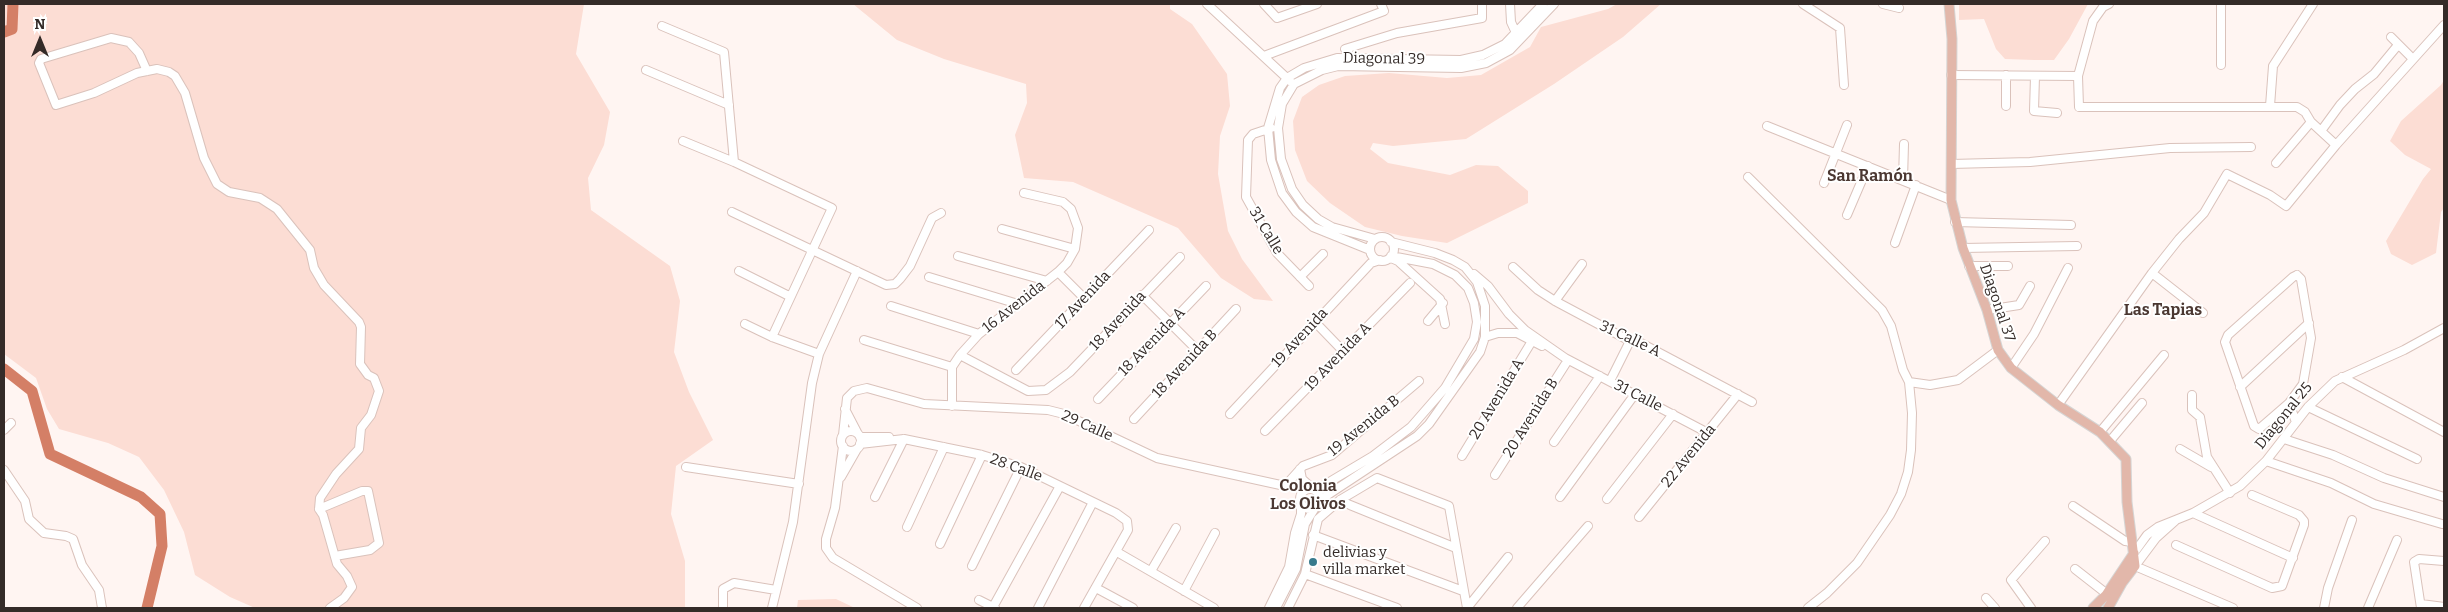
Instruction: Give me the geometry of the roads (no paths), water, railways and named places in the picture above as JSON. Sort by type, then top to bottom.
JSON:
[{"type":"main road","name":"Diagonal 37","points":[[1949,4],[1952,39],[1951,200],[1963,248],[1987,310],[1998,350],[2011,368],[2058,405],[2100,432],[2124,454],[2127,462],[2127,502],[2135,566]]},
{"type":"main road","name":"Diagonal 25","points":[[2097,607],[2134,553]]},
{"type":"main road","points":[[2108,608],[2122,583],[2135,566]]},
{"type":"street","points":[[1208,4],[1291,81]]},
{"type":"street","points":[[1264,4],[1277,18],[1317,4]]},
{"type":"street","points":[[1345,48],[1397,33],[1482,18],[1482,4]]},
{"type":"street","points":[[1510,4],[1511,22],[1518,36]]},
{"type":"street","name":"Diagonal 39","points":[[1291,81],[1338,66],[1430,68],[1475,66],[1497,58],[1510,50],[1518,36],[1543,4]]},
{"type":"street","name":"Diagonal 39","points":[[1291,81],[1320,62],[1337,58],[1372,57],[1430,60],[1473,58],[1518,36],[1554,4]]},
{"type":"street","points":[[1803,4],[1840,28],[1844,85]]},
{"type":"street","points":[[1884,4],[1899,8]]},
{"type":"street","points":[[2109,4],[2103,7],[2093,20],[2083,66],[2078,76],[2080,107],[2297,107],[2305,112],[2312,122],[2336,145]]},
{"type":"street","points":[[2221,4],[2221,65]]},
{"type":"street","points":[[2270,106],[2274,66],[2313,4]]},
{"type":"street","points":[[1264,56],[1382,8]]},
{"type":"street","points":[[2058,405],[2152,273],[2179,239],[2204,213],[2227,174],[2270,194],[2286,206],[2336,145],[2444,25]]},
{"type":"street","points":[[662,26],[724,52],[734,162]]},
{"type":"street","points":[[2391,37],[2413,59]]},
{"type":"street","points":[[147,71],[139,53],[128,42],[111,38],[41,59],[39,63],[56,105],[94,93],[137,73],[147,71],[157,69],[176,76],[185,93],[204,158],[217,184],[229,192],[264,200],[277,209],[310,250],[314,268],[324,285],[360,325],[360,364],[368,375],[374,378],[379,391],[371,415],[361,428],[359,449],[336,474],[320,498],[318,509]]},
{"type":"street","points":[[1370,41],[1372,57]]},
{"type":"street","points":[[2321,131],[2340,105],[2355,89],[2374,74],[2398,45]]},
{"type":"street","points":[[646,70],[729,105]]},
{"type":"street","points":[[1951,75],[2078,76]]},
{"type":"street","points":[[2006,75],[2006,106]]},
{"type":"street","points":[[2035,76],[2034,111],[2057,113]]},
{"type":"street","points":[[1269,608],[1289,567],[1295,533],[1301,514],[1300,502],[1302,491],[1312,489],[1373,456],[1411,427],[1445,388],[1474,339],[1477,322],[1474,303],[1468,288],[1455,275],[1433,264],[1390,257],[1373,257],[1313,227],[1296,212],[1282,192],[1276,177],[1271,160],[1268,128],[1275,101],[1291,81]]},
{"type":"street","points":[[1291,81],[1282,104],[1278,128],[1285,173],[1303,205],[1318,219],[1332,227],[1375,239],[1373,257]]},
{"type":"street","points":[[2276,163],[2312,122]]},
{"type":"street","points":[[1824,183],[1846,125]]},
{"type":"street","points":[[1767,126],[1951,200]]},
{"type":"street","points":[[1268,128],[1278,128]]},
{"type":"street","name":"31 Calle","points":[[1268,128],[1250,137],[1247,199],[1277,253],[1309,286]]},
{"type":"street","points":[[683,141],[734,162],[832,208],[813,251],[789,296],[772,336]]},
{"type":"street","points":[[1903,180],[1904,144]]},
{"type":"street","points":[[1951,164],[2039,161],[2170,148],[2251,147]]},
{"type":"street","points":[[1847,215],[1868,166]]},
{"type":"street","points":[[1748,177],[1882,310],[1891,326],[1903,370],[1909,382],[1912,413],[1911,450],[1908,472],[1901,494],[1890,515],[1857,564],[1808,608]]},
{"type":"street","points":[[1895,242],[1916,185]]},
{"type":"street","points":[[1002,229],[1075,249],[1078,228],[1071,209],[1063,202],[1024,193]]},
{"type":"street","points":[[732,212],[886,285],[895,284],[910,266],[932,218],[940,214]]},
{"type":"street","points":[[1955,222],[2071,225]]},
{"type":"street","name":"17 Avenida","points":[[1016,370],[1149,230]]},
{"type":"street","name":"31 Calle","points":[[1375,239],[1384,237],[1402,246],[1435,253],[1453,260],[1488,286],[1509,314],[1525,330],[1568,360]]},
{"type":"street","points":[[1390,257],[1393,250],[1391,242]]},
{"type":"street","points":[[1963,248],[2077,246]]},
{"type":"street","name":"16 Avenida","points":[[952,367],[979,334],[1058,272],[1067,263],[1075,249]]},
{"type":"street","points":[[1300,277],[1323,254]]},
{"type":"street","points":[[958,256],[1047,281]]},
{"type":"street","name":"18 Avenida","points":[[960,355],[1028,391],[1046,390],[1055,385],[1180,257]]},
{"type":"street","name":"19 Avenida","points":[[1230,414],[1373,257]]},
{"type":"street","points":[[1390,257],[1398,261],[1442,303],[1444,324]]},
{"type":"street","points":[[1555,301],[1582,264]]},
{"type":"street","points":[[1969,266],[2008,266]]},
{"type":"street","name":"31 Calle A","points":[[1513,267],[1538,290],[1555,301],[1630,342],[1637,341],[1752,402]]},
{"type":"street","points":[[1276,608],[1296,569],[1306,524],[1320,500],[1423,430],[1440,410],[1480,352],[1485,337],[1485,306],[1477,282],[1465,268]]},
{"type":"street","points":[[2011,368],[2034,334],[2068,268]]},
{"type":"street","points":[[739,271],[789,296]]},
{"type":"street","points":[[772,608],[786,554],[799,484],[812,383],[819,354],[857,271]]},
{"type":"street","points":[[1058,272],[1084,298]]},
{"type":"street","points":[[2152,273],[2203,313]]},
{"type":"street","points":[[2297,275],[2301,279],[2311,338],[2303,384],[2289,403],[2259,428],[2254,426],[2240,387],[2226,350],[2225,342],[2228,335],[2293,276],[2297,275]]},
{"type":"street","points":[[929,277],[1018,304]]},
{"type":"street","name":"19 Avenida A","points":[[1265,431],[1410,283]]},
{"type":"street","name":"18 Avenida A","points":[[1098,398],[1206,286]]},
{"type":"street","points":[[1987,310],[2020,304],[2030,286]]},
{"type":"street","points":[[1142,295],[1198,350]]},
{"type":"street","points":[[1428,321],[1442,303]]},
{"type":"street","points":[[891,306],[979,334]]},
{"type":"street","name":"18 Avenida B","points":[[1134,419],[1236,309]]},
{"type":"street","points":[[1315,322],[1343,351]]},
{"type":"street","points":[[2240,387],[2309,323]]},
{"type":"street","points":[[745,324],[819,354]]},
{"type":"street","name":"Diagonal 25","points":[[2134,553],[2152,531],[2164,523],[2193,513],[2230,493],[2266,461],[2308,406],[2324,389],[2342,377],[2404,350],[2444,328]]},
{"type":"street","name":"31 Calle","points":[[1485,337],[1498,333],[1517,333],[1708,433]]},
{"type":"street","points":[[864,340],[952,367],[952,406]]},
{"type":"street","name":"20 Avenida A","points":[[1462,456],[1532,341]]},
{"type":"street","points":[[1610,381],[1630,342]]},
{"type":"street","points":[[1909,382],[1930,385],[1958,380],[1998,350]]},
{"type":"street","points":[[2100,432],[2164,355]]},
{"type":"street","name":"20 Avenida B","points":[[1494,476],[1568,360]]},
{"type":"street","points":[[1554,442],[1600,376]]},
{"type":"street","points":[[2342,377],[2444,432]]},
{"type":"street","name":"19 Avenida B","points":[[1286,486],[1300,469],[1307,464],[1332,455],[1419,381]]},
{"type":"street","name":"29 Calle","points":[[845,409],[847,398],[854,391],[867,388],[924,404],[1040,410],[1064,414],[1157,458],[1286,486],[1312,489]]},
{"type":"street","points":[[1560,497],[1635,394]]},
{"type":"street","name":"22 Avenida","points":[[1639,517],[1738,394]]},
{"type":"street","points":[[2192,395],[2192,410],[2200,417],[2204,447],[2212,468],[2230,493]]},
{"type":"street","points":[[2110,440],[2142,403]]},
{"type":"street","points":[[2289,403],[2296,422]]},
{"type":"street","points":[[2308,406],[2417,459]]},
{"type":"street","points":[[845,409],[839,481],[835,508],[826,539],[826,548],[833,558],[917,608]]},
{"type":"street","points":[[845,409],[859,441]]},
{"type":"street","points":[[1607,499],[1673,414]]},
{"type":"street","points":[[4,430],[11,423]]},
{"type":"street","points":[[844,435],[851,432],[859,441]]},
{"type":"street","points":[[875,497],[900,439]]},
{"type":"street","name":"28 Calle","points":[[859,441],[900,439],[982,455],[1021,466],[1127,521],[1128,530],[1117,552]]},
{"type":"street","points":[[2284,439],[2333,455],[2384,478],[2444,497]]},
{"type":"street","points":[[843,446],[849,451],[859,441]]},
{"type":"street","points":[[839,481],[859,441]]},
{"type":"street","points":[[907,526],[944,447]]},
{"type":"street","points":[[2180,449],[2212,468]]},
{"type":"street","points":[[940,544],[982,455]]},
{"type":"street","points":[[2266,461],[2331,483],[2374,504],[2442,524]]},
{"type":"street","points":[[972,566],[1021,466]]},
{"type":"street","points":[[686,467],[799,484]]},
{"type":"street","points":[[1300,469],[1302,478],[1320,500]]},
{"type":"street","points":[[4,470],[24,501],[29,519],[44,533],[66,536],[74,540],[82,564],[99,590],[102,608]]},
{"type":"street","points":[[1291,608],[1305,574],[1318,519],[1340,500],[1371,480],[1383,479],[1446,503],[1450,509],[1467,608]]},
{"type":"street","points":[[979,600],[994,608],[1060,486]]},
{"type":"street","points":[[1286,486],[1297,495],[1300,502],[1307,509],[1315,508]]},
{"type":"street","points":[[318,509],[362,491],[368,491],[380,543],[370,550],[334,556]]},
{"type":"street","points":[[2176,545],[2275,589],[2284,585],[2304,525],[2303,518],[2252,495]]},
{"type":"street","points":[[1340,500],[1456,548]]},
{"type":"street","points":[[1038,608],[1093,502]]},
{"type":"street","points":[[2073,506],[2125,541],[2132,542]]},
{"type":"street","points":[[318,509],[323,515],[337,564],[347,576],[352,587],[344,598],[330,608]]},
{"type":"street","points":[[2193,513],[2293,558]]},
{"type":"street","name":"Diagonal 25","points":[[2135,566],[2156,538],[2178,518]]},
{"type":"street","points":[[2324,608],[2328,588],[2352,520]]},
{"type":"street","points":[[1517,608],[1588,526]]},
{"type":"street","points":[[1151,571],[1176,528]]},
{"type":"street","points":[[1184,591],[1215,533]]},
{"type":"street","points":[[1313,535],[1464,591]]},
{"type":"street","points":[[2368,608],[2397,540]]},
{"type":"street","points":[[2031,608],[2011,580],[2045,541]]},
{"type":"street","points":[[1084,608],[1117,552],[1214,608]]},
{"type":"street","points":[[1467,608],[1508,556]]},
{"type":"street","points":[[2444,561],[2415,559],[2414,562],[2421,606],[2444,607]]},
{"type":"street","points":[[2135,566],[2232,608]]},
{"type":"street","points":[[2075,569],[2107,594]]},
{"type":"street","points":[[1305,574],[1397,608]]},
{"type":"street","points":[[723,608],[723,590],[734,583],[776,590]]},
{"type":"street","points":[[1096,588],[1130,608]]},
{"type":"street","points":[[1986,598],[1994,608]]},
{"type":"waterway","points":[[4,32],[12,29],[13,4]]},
{"type":"waterway","points":[[4,369],[32,391],[50,454],[141,497],[160,514],[162,546],[147,608]]},
{"type":"place","name":"delivias y villa market","points":[[1313,562]]},
{"type":"district","name":"San Ramón","points":[[1870,177]]},
{"type":"district","name":"Las Tapias","points":[[2163,311]]},
{"type":"district","name":"Colonia Los Olivos","points":[[1308,496]]}]
